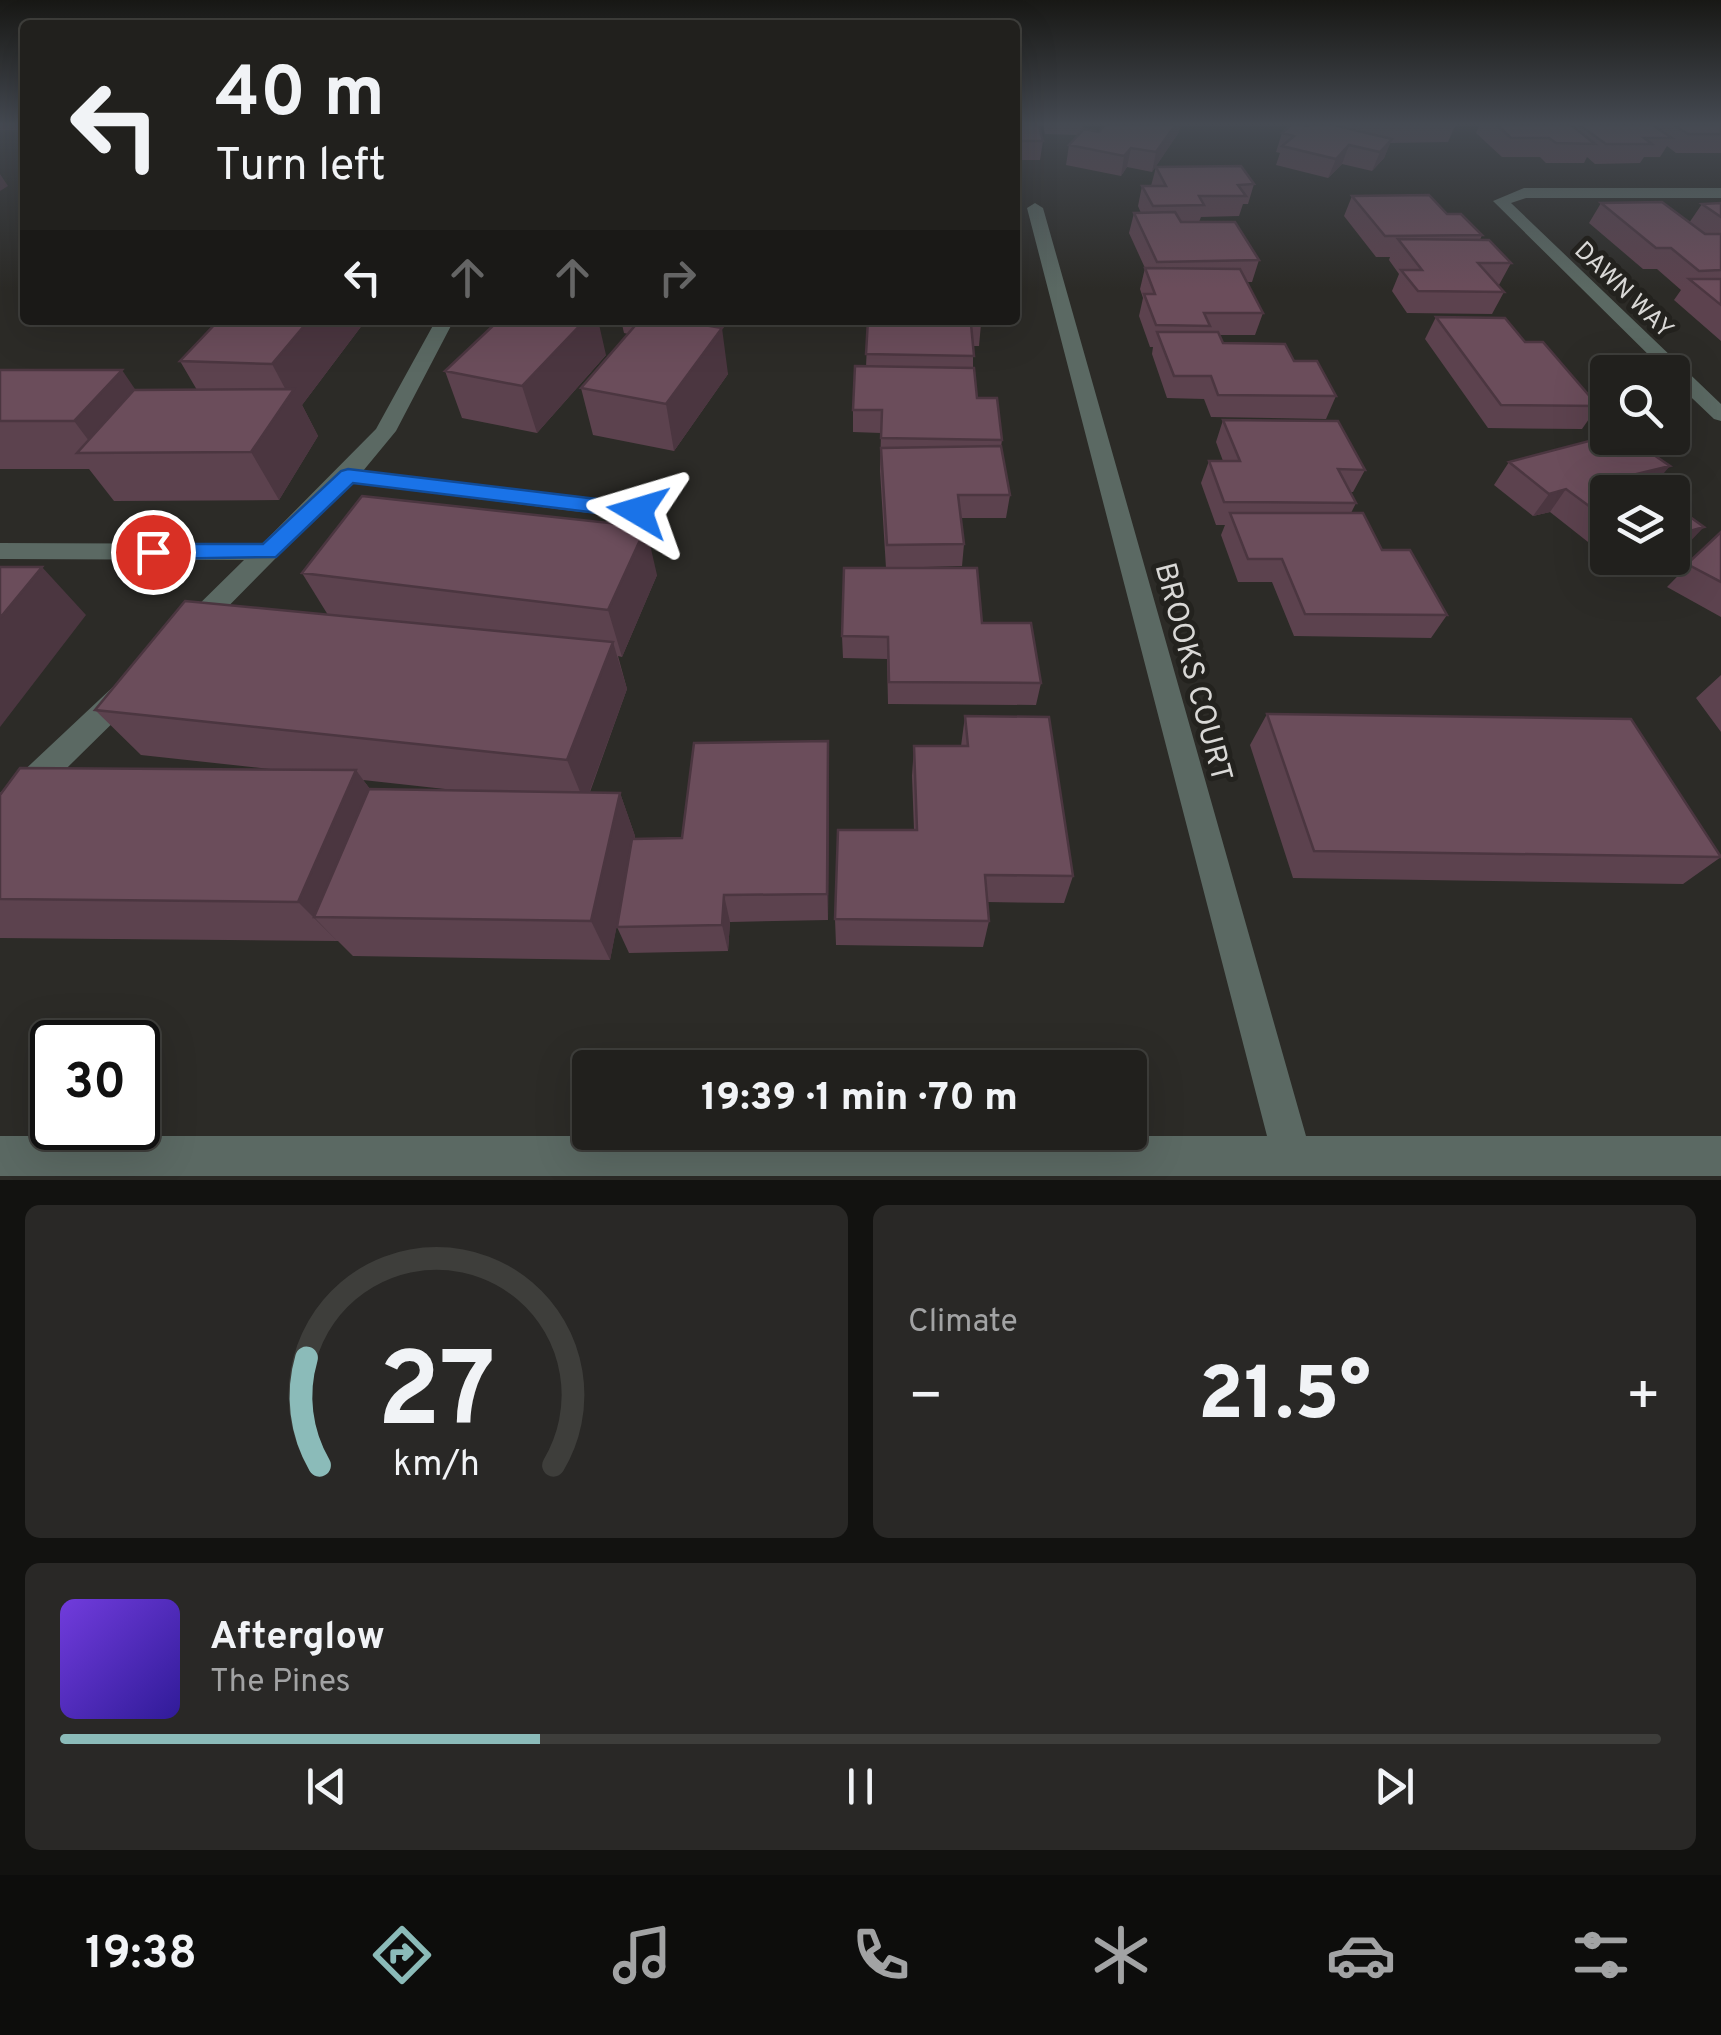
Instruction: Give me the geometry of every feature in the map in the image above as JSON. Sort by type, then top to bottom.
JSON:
[{"type":"street","name":"DAWN WAY","points":[[1721,194],[1504,197],[1504,207],[1721,415]]},
{"type":"street","name":"BROOKS COURT","points":[[1035,208],[1291,1154]]},
{"type":"street","points":[[170,649],[348,476],[384,431],[441,325]]},
{"type":"street","points":[[348,476],[638,511]]},
{"type":"street","points":[[0,551],[268,552]]},
{"type":"street","points":[[15,841],[7,807],[142,677]]},
{"type":"street","points":[[0,1156],[790,1168],[1291,1154],[1721,1156]]},
{"type":"building","points":[[1162,179],[1250,179],[1254,184],[1238,185],[1246,196],[1199,196],[1204,205],[1153,206],[1142,186],[1166,186]]},
{"type":"building","points":[[1429,195],[1447,214],[1461,214],[1482,235],[1385,236],[1352,196]]},
{"type":"building","points":[[1662,202],[1705,234],[1721,234],[1721,270],[1699,271],[1671,248],[1656,248],[1601,203]]},
{"type":"building","points":[[1721,203],[1721,217],[1702,204]]},
{"type":"building","points":[[1175,212],[1181,222],[1235,222],[1259,260],[1157,262],[1134,213]]},
{"type":"building","points":[[1398,239],[1489,240],[1511,263],[1478,263],[1504,292],[1418,291],[1401,270],[1422,270]]},
{"type":"building","points":[[1145,268],[1240,269],[1263,313],[1204,313],[1210,326],[1156,325],[1144,294],[1155,294]]},
{"type":"building","points":[[1689,279],[1721,279],[1721,305]]},
{"type":"building","points":[[1436,317],[1505,318],[1525,342],[1543,342],[1590,397],[1590,406],[1501,405]]},
{"type":"building","points":[[214,325],[305,325],[272,364],[180,361]]},
{"type":"building","points":[[494,325],[580,325],[522,386],[445,371]]},
{"type":"building","points":[[636,325],[722,328],[666,404],[581,388]]},
{"type":"building","points":[[868,325],[971,325],[974,356],[866,354]]},
{"type":"building","points":[[1157,332],[1218,332],[1223,343],[1285,344],[1294,361],[1317,361],[1336,396],[1218,395],[1211,376],[1174,376]]},
{"type":"building","points":[[855,366],[974,368],[977,398],[997,398],[1002,440],[881,438],[882,410],[853,410]]},
{"type":"building","points":[[0,370],[122,370],[74,421],[0,421]]},
{"type":"building","points":[[294,389],[251,452],[77,453],[134,390]]},
{"type":"building","points":[[1223,420],[1338,421],[1365,470],[1338,469],[1356,503],[1224,502],[1209,461],[1240,461]]},
{"type":"building","points":[[1590,441],[1590,455],[1654,455],[1670,466],[1632,475],[1590,475],[1590,507],[1566,489],[1549,494],[1509,462]]},
{"type":"building","points":[[1001,446],[1010,495],[958,495],[964,544],[887,545],[881,448]]},
{"type":"building","points":[[362,496],[646,527],[608,610],[302,573]]},
{"type":"building","points":[[1230,513],[1363,513],[1382,550],[1410,550],[1447,615],[1305,614],[1282,559],[1248,559]]},
{"type":"building","points":[[1690,517],[1704,527],[1690,531]]},
{"type":"building","points":[[1721,532],[1721,582],[1690,566]]},
{"type":"building","points":[[0,567],[42,567],[0,618]]},
{"type":"building","points":[[844,568],[977,568],[982,623],[1031,623],[1041,683],[889,682],[888,637],[842,636]]},
{"type":"building","points":[[185,601],[613,642],[567,760],[95,710]]},
{"type":"building","points":[[1267,714],[1631,719],[1721,857],[1314,851]]},
{"type":"building","points":[[965,716],[1049,717],[1073,876],[985,875],[989,921],[835,919],[838,830],[917,830],[914,746],[968,746]]},
{"type":"building","points":[[828,741],[827,894],[724,895],[722,925],[617,927],[632,839],[682,838],[694,743]]},
{"type":"building","points":[[20,768],[356,770],[298,902],[0,899],[0,795]]},
{"type":"building","points":[[369,789],[620,793],[591,921],[314,917]]},
{"type":"route","points":[[153,552],[268,552],[348,476],[638,511]]}]
